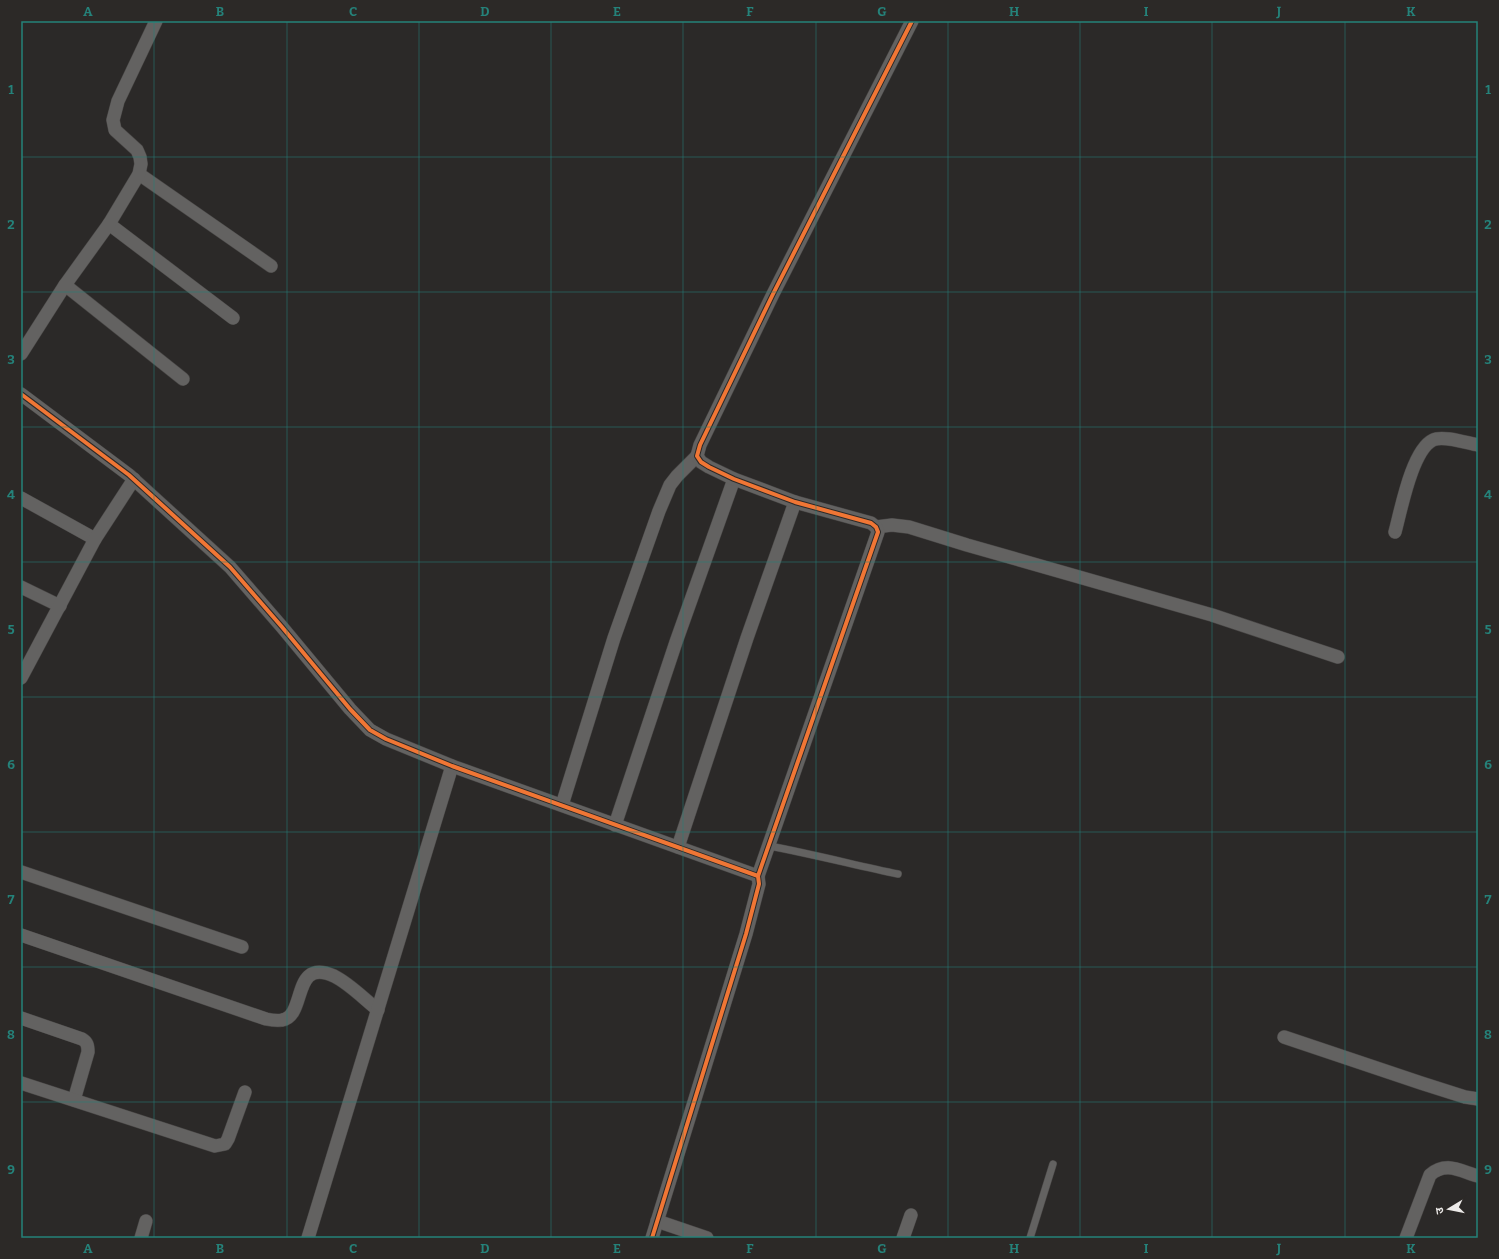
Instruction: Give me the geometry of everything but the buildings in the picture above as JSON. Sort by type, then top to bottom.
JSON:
[{"type":"street","points":[[21,354],[65,284],[109,224],[139,174],[141,164],[137,150],[115,130],[113,120],[118,100],[156,21]]},
{"type":"street","points":[[562,805],[614,638],[670,485],[697,456],[700,445],[773,294],[912,21]]},
{"type":"street","points":[[139,174],[271,266]]},
{"type":"street","points":[[109,224],[233,318]]},
{"type":"street","points":[[65,284],[183,379]]},
{"type":"street","points":[[21,394],[134,479],[230,567],[282,626],[350,709],[370,730],[386,739],[452,766],[758,876]]},
{"type":"street","points":[[1395,532],[1414,463],[1421,450],[1433,440],[1446,439],[1478,445]]},
{"type":"street","points":[[652,1238],[746,934],[758,884],[758,876],[878,532],[876,527],[871,523],[795,502],[734,479],[709,467],[701,462],[697,456]]},
{"type":"street","points":[[21,678],[95,539],[134,479]]},
{"type":"street","points":[[616,824],[676,642],[734,479]]},
{"type":"street","points":[[21,498],[95,539]]},
{"type":"street","points":[[678,846],[795,502]]},
{"type":"street","points":[[876,527],[892,525],[909,527],[967,546],[1212,615],[1338,657]]},
{"type":"street","points":[[21,587],[60,606]]},
{"type":"street","points":[[308,1238],[452,766]]},
{"type":"street","points":[[21,872],[242,947]]},
{"type":"street","points":[[21,935],[266,1019],[283,1020],[290,1016],[305,981],[309,975],[314,972],[324,973],[338,979],[378,1010]]},
{"type":"street","points":[[21,1018],[82,1039],[86,1042],[88,1052],[74,1100]]},
{"type":"street","points":[[1284,1037],[1421,1083],[1465,1097],[1478,1099]]},
{"type":"street","points":[[21,1083],[215,1146],[221,1146],[228,1140],[245,1092]]},
{"type":"street","points":[[1406,1238],[1430,1175],[1436,1170],[1450,1167],[1478,1176]]},
{"type":"street","points":[[903,1238],[911,1215]]},
{"type":"street","points":[[141,1238],[146,1221]]},
{"type":"street","points":[[657,1221],[707,1238]]},
{"type":"lane","points":[[769,846],[813,854],[844,863],[898,874]]},
{"type":"lane","points":[[1030,1238],[1053,1164]]},
{"type":"cycle path","points":[[758,876],[878,532],[876,527],[871,523],[795,502],[734,479],[709,467],[701,462],[697,456],[700,445],[773,294],[912,21]]},
{"type":"cycle path","points":[[21,394],[129,475],[230,567],[350,709],[370,730],[386,739],[452,766],[758,876],[759,884],[746,934],[652,1238]]}]
